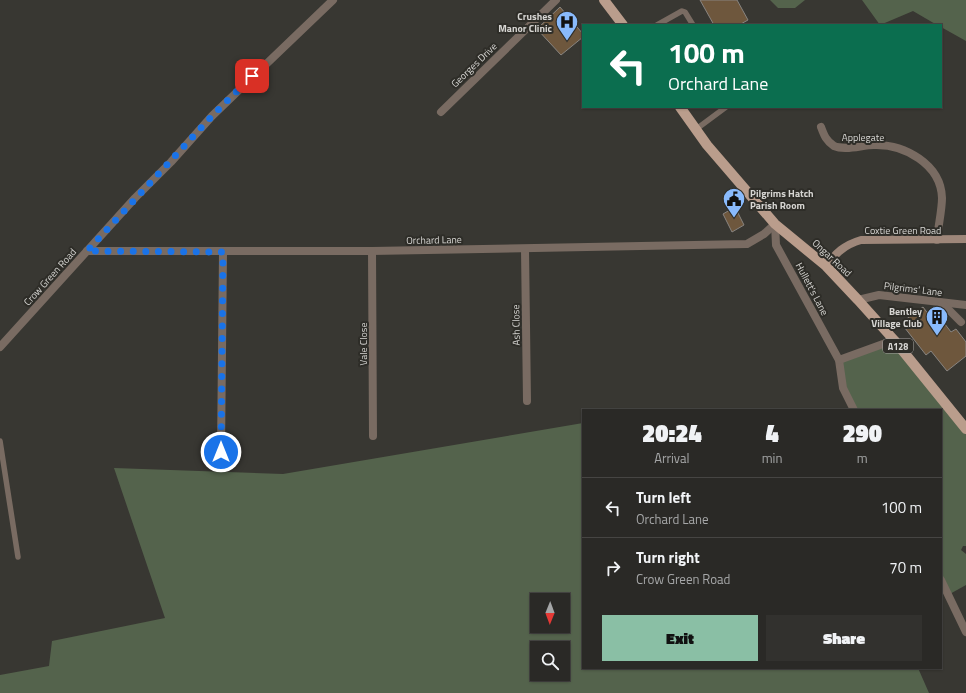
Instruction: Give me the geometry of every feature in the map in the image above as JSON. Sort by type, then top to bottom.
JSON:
[{"type":"main road","points":[[604,0],[622,24]]},
{"type":"main road","name":"Ongar Road","points":[[681,108],[695,130],[775,224],[826,266],[858,300],[894,340],[966,429]]},
{"type":"street","name":"Crow Green Road","points":[[0,347],[212,116],[334,0]]},
{"type":"street","name":"Georges Drive","points":[[441,112],[556,0]]},
{"type":"street","name":"Applegate","points":[[821,127],[825,139],[835,146],[875,145],[894,147],[913,154],[929,167],[939,182],[942,198],[937,240]]},
{"type":"street","name":"Orchard Lane","points":[[87,251],[372,251],[748,244],[764,234],[775,224]]},
{"type":"street","name":"Hullett's Lane","points":[[775,224],[776,245],[839,360],[843,388],[854,409]]},
{"type":"street","name":"Coxtie Green Road","points":[[826,266],[838,251],[849,244],[861,240],[966,240]]},
{"type":"street","name":"Ash Close","points":[[525,249],[527,401]]},
{"type":"street","name":"Vale Close","points":[[372,251],[373,436]]},
{"type":"street","points":[[221,452],[223,252]]},
{"type":"street","name":"Pilgrims' Lane","points":[[858,300],[879,295],[966,305]]},
{"type":"street","points":[[942,303],[961,322]]},
{"type":"street","points":[[839,360],[894,340]]},
{"type":"street","points":[[942,582],[966,632]]},
{"type":"lane","points":[[659,24],[682,11],[685,12],[692,24]]},
{"type":"lane","points":[[695,130],[725,108]]},
{"type":"lane","points":[[0,441],[18,557]]},
{"type":"green space","points":[[770,0],[805,0],[795,8],[778,8]]},
{"type":"green space","points":[[862,0],[966,0],[966,41],[942,28],[942,24],[935,24],[913,11],[879,24]]},
{"type":"green space","points":[[894,340],[966,429],[966,546],[963,546],[961,550],[966,554],[966,585],[948,595],[942,582],[942,409],[854,409],[843,388],[839,360]]},
{"type":"green space","points":[[582,423],[582,669],[918,669],[929,693],[0,693],[0,675],[49,666],[52,641],[165,618],[114,468],[283,474]]},
{"type":"building","points":[[700,0],[737,0],[748,20],[741,24],[713,24]]},
{"type":"building","points":[[560,7],[582,33],[582,38],[561,55],[537,29]]},
{"type":"building","name":"Pilgrims Hatch Parish Room","points":[[735,207],[744,225],[732,232],[723,214]]},
{"type":"building","name":"Bentley Village Club","points":[[923,307],[932,319],[938,315],[951,332],[956,329],[966,342],[966,356],[947,371],[931,351],[926,355],[901,323]]},
{"type":"place","name":"Crushes Manor Clinic","points":[[567,42]]},
{"type":"place","name":"Pilgrims Hatch Parish Room","points":[[734,218]]},
{"type":"place","name":"Bentley Village Club","points":[[937,336]]},
{"type":"route","points":[[221,452],[223,252],[87,251],[212,116],[252,76]]}]
